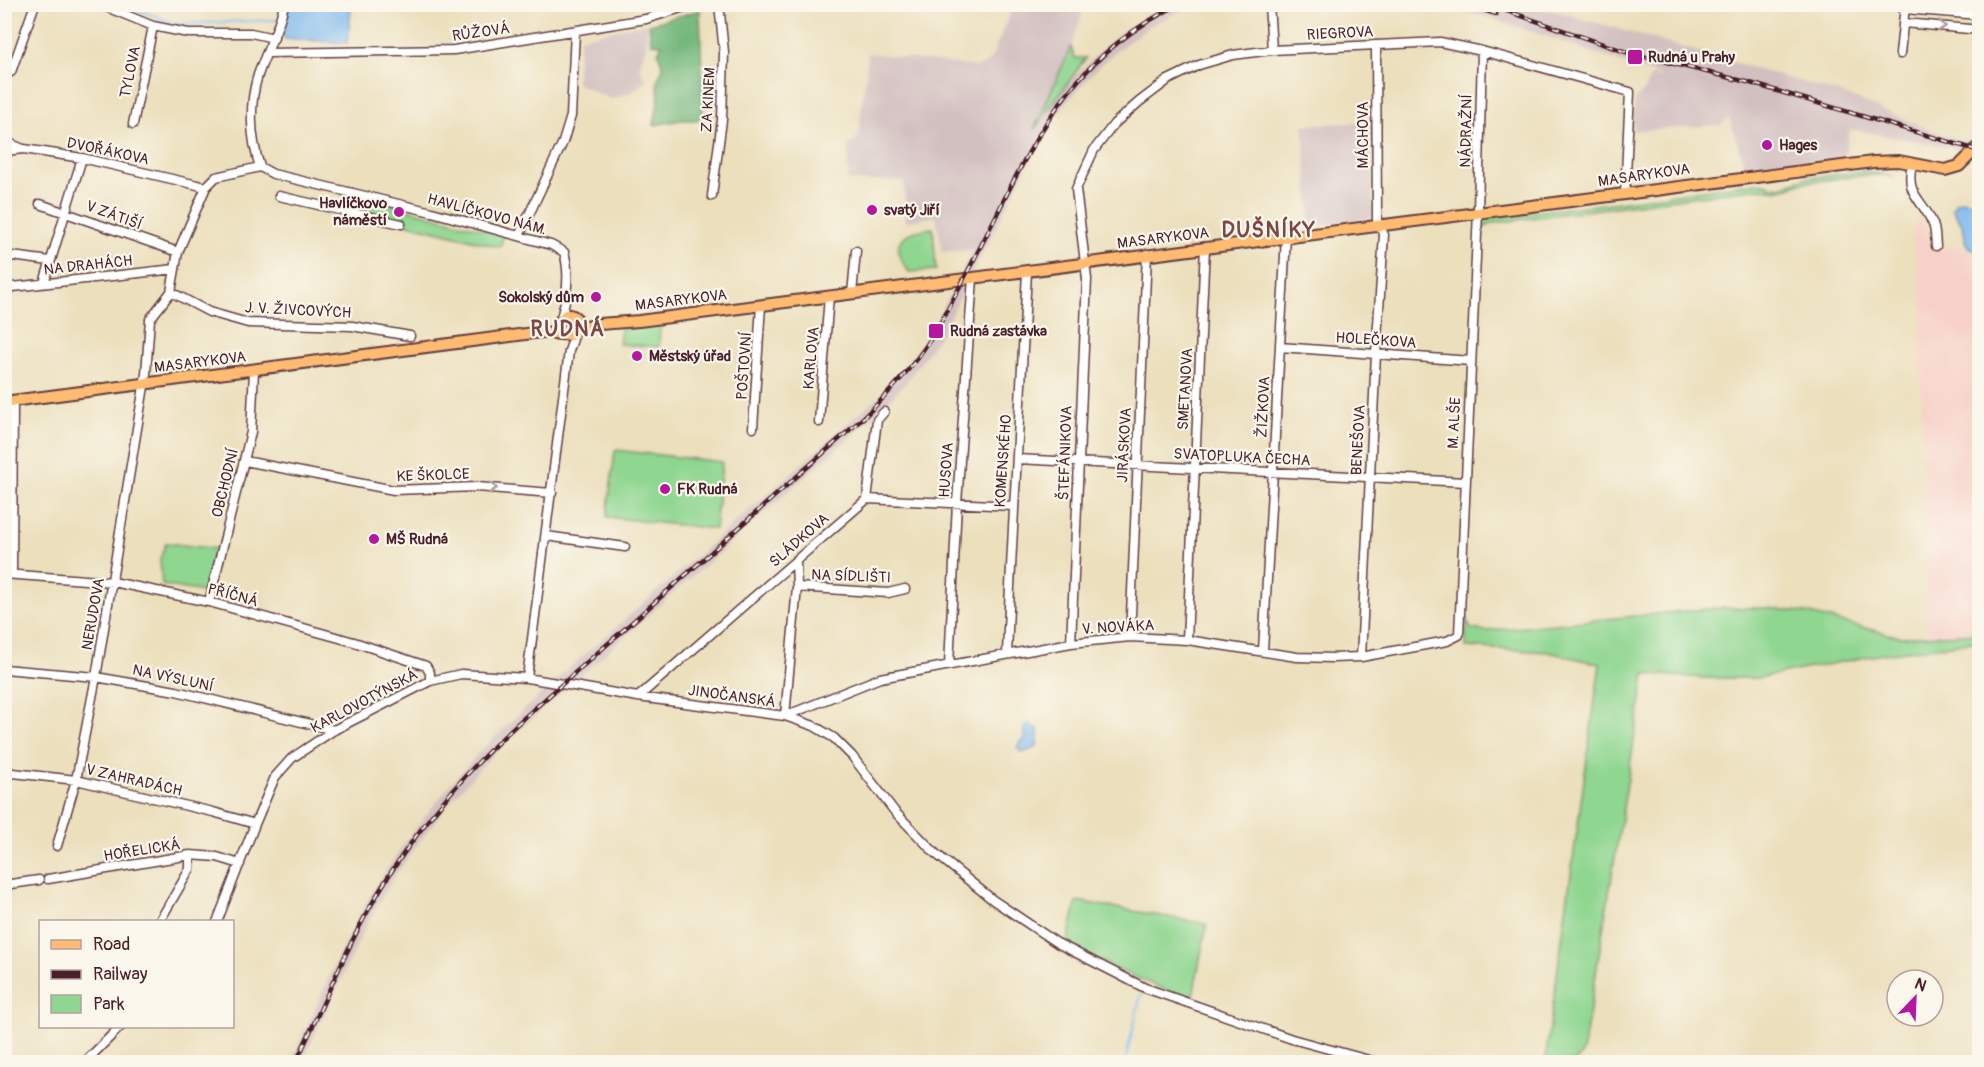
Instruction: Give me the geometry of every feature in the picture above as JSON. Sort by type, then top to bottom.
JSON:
[{"type":"main road","name":"MASARYKOVA","points":[[572,327],[852,294],[1147,254],[1873,162],[1899,161],[1937,169],[1951,168],[1962,164],[1980,145]]},
{"type":"main road","points":[[561,319],[559,327],[572,327]]},
{"type":"main road","points":[[541,332],[561,319]]},
{"type":"main road","points":[[541,332],[572,327]]},
{"type":"main road","name":"MASARYKOVA","points":[[9,401],[541,332]]},
{"type":"street","points":[[12,72],[35,4]]},
{"type":"street","points":[[99,4],[153,26],[188,33],[251,33],[274,38]]},
{"type":"street","points":[[171,292],[178,252],[206,187],[216,177],[260,167],[255,153],[251,118],[254,91],[284,4]]},
{"type":"street","name":"RŮŽOVÁ","points":[[268,53],[454,50],[646,19],[694,4]]},
{"type":"street","name":"ZA KINEM","points":[[712,196],[723,97],[724,52],[719,4]]},
{"type":"street","points":[[1269,4],[1272,50]]},
{"type":"street","points":[[1900,54],[1905,7],[1980,15]]},
{"type":"street","points":[[1904,23],[1980,30]]},
{"type":"street","name":"TYLOVA","points":[[133,124],[153,26]]},
{"type":"street","points":[[519,236],[562,142],[570,116],[575,31]]},
{"type":"street","name":"RIEGROVA","points":[[1084,263],[1076,189],[1094,150],[1114,124],[1168,80],[1199,65],[1233,55],[1272,50],[1440,42],[1482,51],[1630,92],[1625,194]]},
{"type":"street","name":"MÁCHOVA","points":[[1376,45],[1377,220],[1379,225]]},
{"type":"street","name":"NÁDRAŽNÍ","points":[[1478,212],[1482,51]]},
{"type":"street","points":[[4,141],[24,149]]},
{"type":"street","name":"DVOŘÁKOVA","points":[[4,151],[24,149],[82,158],[206,187]]},
{"type":"street","points":[[44,283],[82,158]]},
{"type":"street","points":[[1912,164],[1910,185],[1912,192],[1933,223],[1935,246]]},
{"type":"street","name":"HAVLÍČKOVO NÁM.","points":[[260,167],[273,174],[551,245],[564,252],[567,263],[566,302]]},
{"type":"street","points":[[348,212],[353,193]]},
{"type":"street","points":[[279,196],[401,224]]},
{"type":"street","name":"V ZÁTIŠÍ","points":[[40,204],[178,252]]},
{"type":"street","name":"M. ALŠE","points":[[1460,635],[1478,212]]},
{"type":"street","name":"BENEŠOVA","points":[[1361,657],[1383,235],[1379,225]]},
{"type":"street","name":"ŽIŽKOVA","points":[[1263,651],[1286,237]]},
{"type":"street","name":"SMETANOVA","points":[[1187,640],[1205,247]]},
{"type":"street","points":[[852,294],[856,251]]},
{"type":"street","name":"JIRÁSKOVA","points":[[1130,637],[1147,254]]},
{"type":"street","points":[[4,255],[50,261]]},
{"type":"street","name":"ŠTEFÁNIKOVA","points":[[1071,643],[1086,279],[1084,263]]},
{"type":"street","name":"NA DRAHÁCH","points":[[4,288],[175,269]]},
{"type":"street","name":"KOMENSKÉHO","points":[[1007,654],[1027,270]]},
{"type":"street","name":"HUSOVA","points":[[949,665],[957,504],[973,278]]},
{"type":"street","name":"J. V. ŽIVCOVÝCH","points":[[171,292],[209,312],[248,323],[352,326],[410,336]]},
{"type":"street","name":"NERUDOVA","points":[[57,846],[76,780],[113,582],[144,384],[150,319],[171,292]]},
{"type":"street","name":"KARLOVA","points":[[819,422],[830,296]]},
{"type":"street","points":[[561,319],[566,302]]},
{"type":"street","points":[[527,678],[572,327],[566,302]]},
{"type":"street","name":"POŠTOVNÍ","points":[[753,428],[761,305]]},
{"type":"street","points":[[394,334],[396,352]]},
{"type":"street","name":"HOLEČKOVA","points":[[1280,347],[1471,361]]},
{"type":"street","name":"OBCHODNÍ","points":[[209,602],[251,432],[254,370]]},
{"type":"street","points":[[8,574],[9,401]]},
{"type":"street","points":[[884,412],[877,420],[867,499],[1013,506]]},
{"type":"street","name":"SVATOPLUKA ČECHA","points":[[1017,459],[1465,482]]},
{"type":"street","name":"KE ŠKOLCE","points":[[245,461],[394,490],[477,487],[552,493]]},
{"type":"street","name":"SLÁDKOVA","points":[[638,697],[867,499]]},
{"type":"street","points":[[546,536],[625,547]]},
{"type":"street","points":[[785,716],[796,587],[796,561]]},
{"type":"street","name":"PŘÍČNÁ","points":[[8,574],[113,582],[209,602],[354,642],[426,666],[430,673],[430,681]]},
{"type":"street","name":"NA SÍDLIŠTI","points":[[796,587],[888,593],[905,589]]},
{"type":"street","name":"V. NOVÁKA","points":[[785,716],[880,678],[1071,643],[1130,637],[1187,640],[1297,657],[1361,657],[1447,641],[1460,635]]},
{"type":"street","name":"NA VÝSLUNÍ","points":[[4,669],[96,677],[176,691],[334,730]]},
{"type":"street","name":"KARLOVOTÝNSKÁ","points":[[217,920],[275,777],[292,758],[334,730],[430,681],[461,674],[527,678]]},
{"type":"street","name":"JINOČANSKÁ","points":[[527,678],[638,697],[785,716],[814,726],[834,738],[852,756],[895,812],[935,853],[993,900],[1057,943],[1145,988],[1292,1039],[1376,1062]]},
{"type":"street","name":"V ZAHRADÁCH","points":[[4,772],[76,780],[255,824]]},
{"type":"street","points":[[160,920],[190,869],[190,855]]},
{"type":"street","name":"HOŘELICKÁ","points":[[4,885],[190,855],[217,857],[240,864]]},
{"type":"street","points":[[85,1062],[119,1028]]},
{"type":"shaded area","points":[[1014,5],[1085,5],[1071,47],[1035,128],[1057,96],[1111,41],[1145,16],[1167,5],[1192,5],[1150,26],[1118,49],[1099,66],[1066,103],[1041,139],[941,334],[904,385],[867,422],[520,729],[445,807],[396,874],[369,919],[302,1062],[291,1062],[344,945],[374,889],[407,839],[456,778],[489,742],[556,680],[881,394],[921,346],[973,250],[942,252],[936,216],[906,222],[904,181],[848,181],[848,145],[854,142],[859,134],[868,53],[977,67],[985,64],[991,58]]},
{"type":"shaded area","points":[[1447,5],[1523,5],[1563,13],[1846,95],[1939,133],[1979,145],[1979,157],[1957,149],[1850,129],[1844,159],[1745,166],[1729,118],[1720,125],[1632,131],[1635,100],[1644,90],[1651,76],[1663,77],[1549,37]]},
{"type":"shaded area","points":[[647,23],[646,47],[639,67],[646,80],[632,92],[611,99],[576,83],[580,38]]},
{"type":"shaded area","points":[[1372,122],[1373,218],[1311,226],[1303,125]]},
{"type":"shaded area","points":[[1917,217],[1929,233],[1929,246],[1960,247],[1979,260],[1979,633],[1926,635],[1921,390],[1922,289],[1912,234]]},
{"type":"green space","points":[[700,10],[703,120],[681,120],[654,125],[659,96],[657,81],[663,68],[658,52],[662,44],[651,43],[649,24]]},
{"type":"green space","points":[[1071,47],[1075,58],[1086,58],[1034,129]]},
{"type":"green space","points":[[1868,171],[1885,175],[1800,183],[1779,190],[1759,188],[1494,223],[1482,228],[1482,218],[1620,202],[1752,183],[1770,184],[1770,187],[1778,186],[1779,189],[1805,178]]},
{"type":"green space","points":[[355,195],[504,235],[500,247],[352,210]]},
{"type":"green space","points":[[933,228],[936,270],[909,272],[900,256],[898,247],[900,241],[909,234]]},
{"type":"green space","points":[[647,324],[649,326],[660,325],[659,347],[619,344],[621,329]]},
{"type":"green space","name":"FK Rudná","points":[[615,450],[722,462],[715,529],[607,517]]},
{"type":"green space","points":[[166,543],[217,549],[204,592],[162,585],[160,559]]},
{"type":"green space","points":[[1717,608],[1767,608],[1802,612],[1900,637],[1979,633],[1979,641],[1877,655],[1758,678],[1704,678],[1645,674],[1583,1052],[1575,1062],[1545,1062],[1600,664],[1548,652],[1466,647],[1466,618],[1471,629],[1485,631]]},
{"type":"green space","points":[[1077,901],[1207,924],[1192,1000],[1113,967],[1067,942]]},
{"type":"water","points":[[289,5],[347,5],[351,12],[347,43],[285,39],[283,36]]},
{"type":"water","points":[[1963,200],[1979,204],[1979,253],[1967,245],[1962,225],[1952,209],[1956,202]]},
{"type":"water","points":[[1028,724],[1038,729],[1038,743],[1036,748],[1022,753],[1017,748],[1025,737],[1024,728]]},
{"type":"waterway","points":[[120,4],[178,24],[278,20]]},
{"type":"waterway","points":[[1125,1062],[1142,990]]},
{"type":"railway","points":[[296,1062],[346,954],[379,891],[413,840],[452,791],[516,725],[863,418],[886,395],[907,372],[934,334],[1031,148],[1069,92],[1116,44],[1146,23],[1180,4]]},
{"type":"railway","points":[[1464,4],[1496,14]]},
{"type":"railway","points":[[1487,4],[1626,52],[1747,82],[1980,151]]},
{"type":"place","name":"Rudná u Prahy","points":[[1635,57]]},
{"type":"place","name":"Hages","points":[[1767,145]]},
{"type":"place","name":"svatý Jiří","points":[[872,210]]},
{"type":"place","name":"Havlíčkovo náměstí","points":[[399,212]]},
{"type":"place","name":"Sokolský dům","points":[[596,297]]},
{"type":"place","name":"Rudná zastávka","points":[[936,331]]},
{"type":"place","name":"Městský úřad","points":[[637,356]]},
{"type":"place","name":"FK Rudná","points":[[665,489]]},
{"type":"place","name":"MŠ Rudná","points":[[374,539]]},
{"type":"district","name":"DUŠNÍKY","points":[[1269,230]]},
{"type":"district","name":"RUDNÁ","points":[[568,329]]}]
